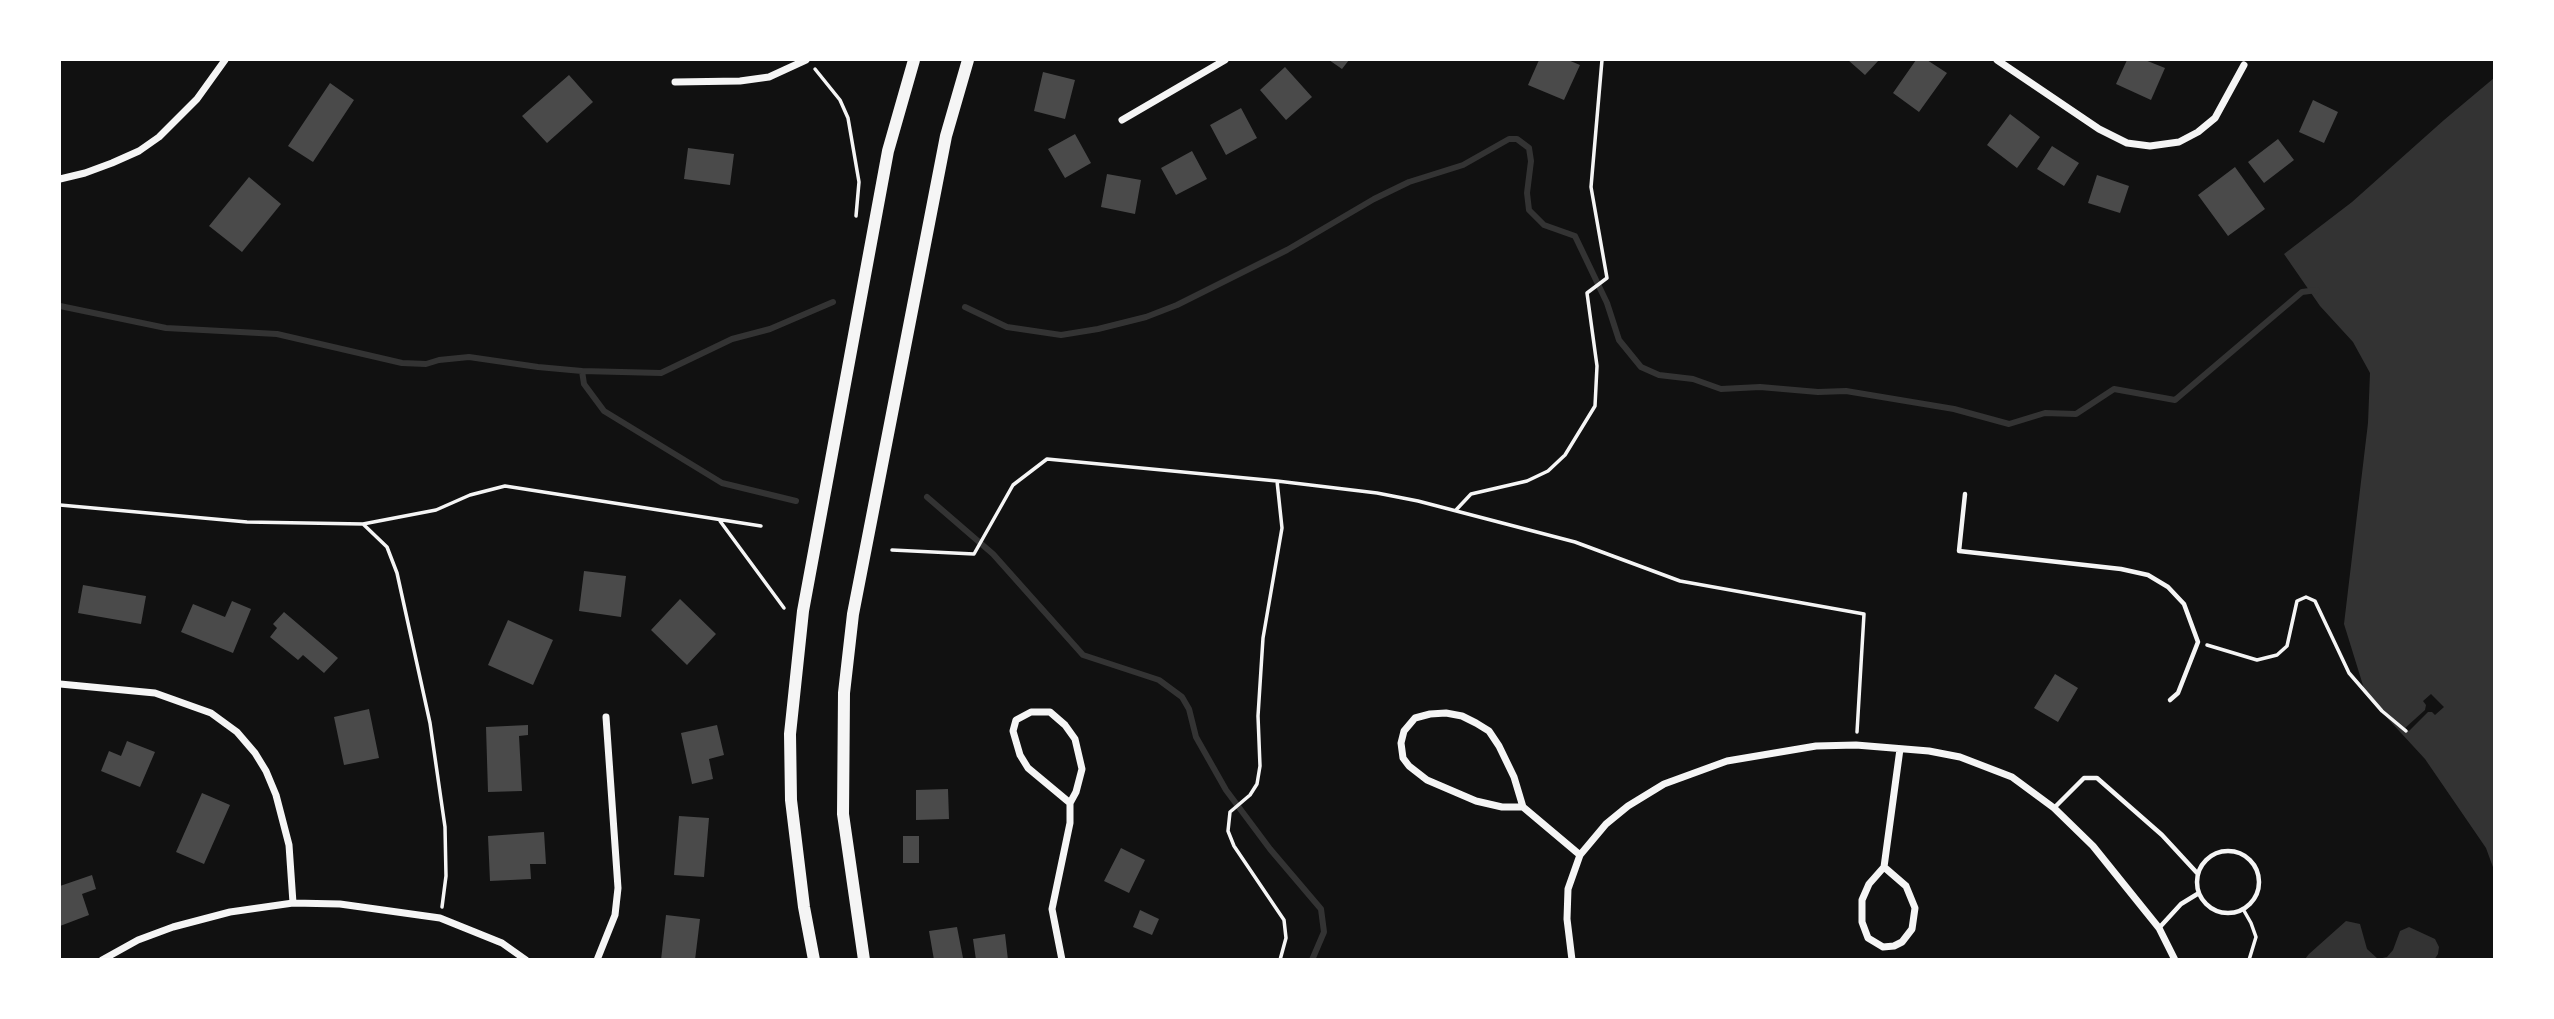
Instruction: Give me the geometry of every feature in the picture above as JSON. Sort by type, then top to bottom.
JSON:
[{"type":"main road","points":[[814,960],[804,907],[792,800],[790,734],[802,625],[888,151],[914,60]]},
{"type":"main road","points":[[864,960],[843,814],[844,693],[853,614],[946,136],[968,60]]},
{"type":"street","points":[[60,179],[112,163],[139,151],[159,137],[197,99],[225,60]]},
{"type":"street","points":[[675,82],[740,81],[769,77],[806,60]]},
{"type":"street","points":[[1122,120],[1225,60]]},
{"type":"street","points":[[1997,60],[2099,129],[2127,143],[2150,146],[2179,142],[2198,132],[2215,118],[2244,65]]},
{"type":"street","points":[[60,684],[155,693],[211,713],[237,732],[255,753],[276,795],[289,845],[293,903]]},
{"type":"street","points":[[1062,960],[1052,909],[1070,823],[1070,803],[1082,769],[1075,738],[1066,725],[1050,712],[1031,712],[1016,720],[1013,731],[1020,755],[1028,768],[1070,803]]},
{"type":"street","points":[[1523,807],[1502,807],[1476,800],[1427,780],[1403,758],[1401,743],[1404,731],[1415,718],[1446,713],[1462,716],[1489,731],[1514,777],[1523,807],[1580,855]]},
{"type":"street","points":[[597,960],[612,923],[618,888],[606,717]]},
{"type":"street","points":[[1572,960],[1567,919],[1568,889],[1580,855],[1605,824],[1628,806],[1664,784],[1727,761],[1816,746],[1856,745],[1952,755],[2012,778],[2054,808],[2093,846],[2159,928],[2175,960]]},
{"type":"street","points":[[1884,867],[1906,886],[1915,908],[1912,929],[1902,942],[1883,947],[1868,938],[1862,922],[1861,900],[1869,884],[1884,867],[1900,749]]},
{"type":"street","points":[[102,960],[138,940],[173,927],[230,912],[293,903],[341,904],[440,918],[502,943],[526,960]]},
{"type":"lane","points":[[1965,494],[1959,551],[2121,569],[2148,575],[2168,587],[2184,604],[2198,642],[2178,693],[2170,700]]},
{"type":"lane","points":[[2054,808],[2084,778],[2096,778],[2162,835],[2199,874]]},
{"type":"lane","points":[[2229,851],[2247,858],[2254,865],[2259,884],[2251,903],[2243,909],[2233,913],[2212,909],[2199,893],[2199,874],[2203,864],[2219,852],[2229,851]]},
{"type":"lane","points":[[2159,928],[2181,904],[2199,893]]},
{"type":"path","points":[[1456,510],[1471,494],[1527,481],[1548,471],[1564,455],[1595,406],[1597,366],[1587,293],[1607,278],[1591,187],[1602,60]]},
{"type":"path","points":[[814,69],[840,100],[848,118],[859,182],[856,216]]},
{"type":"path","points":[[892,550],[974,554],[1013,485],[1047,458],[1377,493],[1456,510],[1575,542],[1680,581],[1864,614],[1856,745]]},
{"type":"path","points":[[1277,481],[1282,528],[1263,638],[1258,716],[1260,766],[1257,783],[1250,795],[1230,812],[1228,831],[1234,846],[1284,920],[1286,939],[1280,960]]},
{"type":"path","points":[[60,505],[247,522],[363,524],[436,510],[470,495],[505,486],[761,526]]},
{"type":"path","points":[[720,521],[784,608]]},
{"type":"path","points":[[363,524],[387,547],[397,573],[430,723],[444,827],[446,876],[440,918]]},
{"type":"path","points":[[2216,648],[2256,660],[2277,655],[2287,646],[2297,601],[2306,597],[2315,601],[2349,673],[2382,711],[2406,732]]},
{"type":"path","points":[[2243,909],[2256,937],[2249,960]]},
{"type":"shaded area","points":[[2494,78],[2494,870],[2486,848],[2425,759],[2366,695],[2344,624],[2368,423],[2370,373],[2353,342],[2320,306],[2284,254],[2352,202]]},
{"type":"shaded area","points":[[2346,921],[2360,924],[2367,949],[2378,959],[2387,957],[2393,950],[2400,931],[2409,927],[2435,939],[2439,947],[2438,954],[2434,960],[2305,959]]},
{"type":"pier","points":[[2431,694],[2444,707],[2435,715],[2428,712],[2409,731],[2405,728],[2425,710],[2423,701]]},
{"type":"building","points":[[1329,60],[1349,60],[1342,69]]},
{"type":"building","points":[[1539,60],[1568,60],[1580,65],[1564,100],[1528,85]]},
{"type":"building","points":[[1848,60],[1879,60],[1865,75]]},
{"type":"building","points":[[1916,60],[1927,60],[1947,73],[1919,112],[1893,93]]},
{"type":"building","points":[[2127,60],[2145,60],[2165,68],[2151,100],[2116,84]]},
{"type":"building","points":[[1285,67],[1312,97],[1286,120],[1260,90]]},
{"type":"building","points":[[1043,72],[1075,80],[1065,119],[1034,111]]},
{"type":"building","points":[[569,75],[593,102],[547,143],[522,116]]},
{"type":"building","points":[[330,83],[354,100],[313,162],[288,146]]},
{"type":"building","points":[[2313,100],[2338,112],[2324,143],[2299,132]]},
{"type":"building","points":[[1241,108],[1257,138],[1226,155],[1210,125]]},
{"type":"building","points":[[2010,114],[2040,137],[2017,168],[1987,145]]},
{"type":"building","points":[[1075,134],[1091,163],[1065,178],[1048,149]]},
{"type":"building","points":[[2278,139],[2294,160],[2264,183],[2248,162]]},
{"type":"building","points":[[2052,146],[2079,163],[2064,186],[2037,169]]},
{"type":"building","points":[[688,148],[734,154],[730,185],[684,179]]},
{"type":"building","points":[[1192,151],[1207,179],[1176,195],[1161,168]]},
{"type":"building","points":[[2235,167],[2265,209],[2228,236],[2198,195]]},
{"type":"building","points":[[1107,174],[1141,180],[1135,214],[1101,207]]},
{"type":"building","points":[[2097,175],[2129,186],[2120,213],[2088,203]]},
{"type":"building","points":[[249,177],[281,204],[242,252],[209,226]]},
{"type":"building","points":[[584,571],[626,576],[621,617],[579,611]]},
{"type":"building","points":[[83,585],[146,596],[141,624],[78,613]]},
{"type":"building","points":[[680,599],[716,634],[687,665],[651,630]]},
{"type":"building","points":[[232,601],[251,609],[233,653],[181,632],[193,604],[225,617]]},
{"type":"building","points":[[284,612],[338,658],[324,673],[303,655],[298,660],[270,637],[277,628],[273,624]]},
{"type":"building","points":[[508,620],[553,640],[533,685],[488,665]]},
{"type":"building","points":[[2055,674],[2078,688],[2058,722],[2034,708]]},
{"type":"building","points":[[369,709],[379,758],[344,765],[334,717]]},
{"type":"building","points":[[528,725],[528,735],[519,736],[522,791],[488,792],[486,727]]},
{"type":"building","points":[[717,725],[724,755],[709,759],[713,779],[692,784],[681,733]]},
{"type":"building","points":[[127,741],[155,752],[140,787],[101,771],[109,751],[121,756]]},
{"type":"building","points":[[948,789],[949,819],[916,820],[916,790]]},
{"type":"building","points":[[202,793],[230,805],[204,864],[176,852]]},
{"type":"building","points":[[679,816],[709,818],[704,877],[674,875]]},
{"type":"building","points":[[544,832],[546,864],[530,864],[531,879],[490,881],[488,836]]},
{"type":"building","points":[[903,836],[919,836],[919,863],[903,863]]},
{"type":"building","points":[[1121,848],[1145,860],[1129,893],[1104,881]]},
{"type":"building","points":[[92,875],[96,889],[82,894],[89,915],[60,926],[60,886]]},
{"type":"building","points":[[1140,910],[1159,919],[1152,935],[1133,927]]},
{"type":"building","points":[[666,915],[700,919],[695,960],[661,960]]},
{"type":"building","points":[[957,927],[963,958],[934,960],[929,931]]},
{"type":"building","points":[[1005,934],[1008,960],[976,960],[973,939]]},
{"type":"waterway","points":[[965,307],[1007,327],[1061,335],[1146,317],[1177,305],[1287,250],[1374,199],[1409,182],[1463,165],[1509,139],[1517,139],[1529,148],[1529,210],[1544,225],[1575,236],[1607,303],[1619,340],[1641,367],[1659,375],[1693,379],[1721,389],[1760,387],[1818,392],[1846,391],[1954,409],[2009,424],[2045,413],[2076,414],[2114,389],[2175,400],[2302,292],[2317,290]]},
{"type":"waterway","points":[[60,306],[166,328],[277,334],[402,363],[426,364],[469,357],[582,371],[661,373],[732,339],[770,329],[833,302]]},
{"type":"waterway","points":[[582,371],[584,384],[604,411],[722,483],[796,501]]},
{"type":"waterway","points":[[927,497],[993,554],[1083,655],[1159,680],[1182,697],[1189,709],[1196,737],[1226,790],[1270,849],[1321,909],[1324,932],[1312,960]]}]
